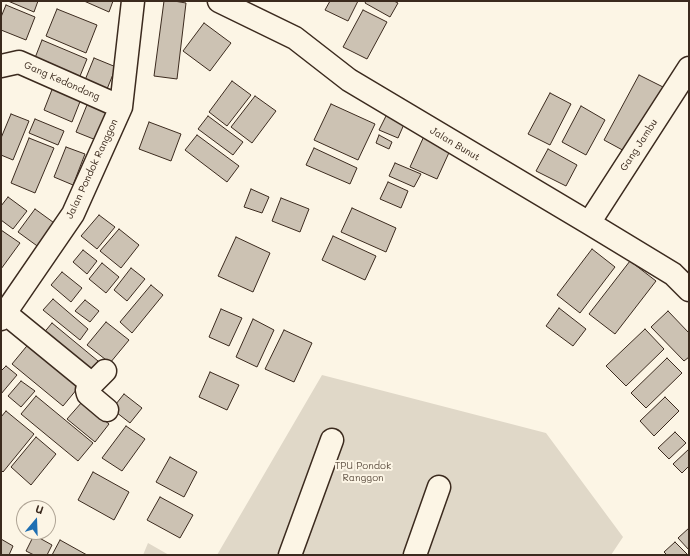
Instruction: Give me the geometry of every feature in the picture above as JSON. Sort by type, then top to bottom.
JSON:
[{"type":"street","name":"Jalan Pondok Ranggon","points":[[3,316],[73,214],[121,107],[133,1]]},
{"type":"street","name":"Jalan Bunut","points":[[219,1],[295,38],[349,80],[673,274],[689,290]]},
{"type":"street","name":"Gang Kedondong","points":[[1,66],[19,62],[121,107]]},
{"type":"street","name":"Gang Jambu","points":[[589,223],[689,68]]},
{"type":"street","points":[[3,316],[99,378],[87,390],[88,394],[106,410]]},
{"type":"street","points":[[290,555],[332,440]]},
{"type":"street","points":[[415,555],[440,487]]},
{"type":"green space","name":"TPU Pondok Ranggon","points":[[322,375],[546,433],[623,537],[611,555],[217,555]]},
{"type":"green space","points":[[148,543],[169,555],[143,555]]},
{"type":"building","points":[[8,1],[38,1],[34,12]]},
{"type":"building","points":[[84,1],[113,1],[109,12]]},
{"type":"building","points":[[164,1],[186,3],[177,79],[154,76]]},
{"type":"building","points":[[330,1],[358,1],[348,21],[325,10]]},
{"type":"building","points":[[366,1],[394,1],[398,3],[390,17],[365,3]]},
{"type":"building","points":[[6,5],[35,17],[26,40],[1,30],[1,17]]},
{"type":"building","points":[[57,9],[97,25],[86,53],[46,36]]},
{"type":"building","points":[[363,10],[387,22],[367,59],[343,47]]},
{"type":"building","points":[[204,23],[231,43],[210,71],[183,51]]},
{"type":"building","points":[[42,40],[87,59],[78,81],[33,63]]},
{"type":"building","points":[[94,58],[116,67],[105,94],[83,85]]},
{"type":"building","points":[[639,75],[663,87],[628,153],[604,140]]},
{"type":"building","points":[[232,81],[251,95],[227,126],[209,112]]},
{"type":"building","points":[[55,82],[83,94],[72,122],[44,110]]},
{"type":"building","points":[[550,93],[571,104],[550,145],[528,134]]},
{"type":"building","points":[[91,95],[111,104],[96,140],[76,132]]},
{"type":"building","points":[[255,96],[276,111],[252,143],[231,127]]},
{"type":"building","points":[[331,104],[375,124],[358,160],[314,140]]},
{"type":"building","points":[[581,106],[605,120],[586,155],[562,142]]},
{"type":"building","points":[[11,114],[29,121],[13,160],[1,155],[1,138]]},
{"type":"building","points":[[387,114],[405,122],[398,138],[379,130]]},
{"type":"building","points":[[208,116],[243,142],[233,155],[198,129]]},
{"type":"building","points":[[35,119],[64,131],[58,145],[29,133]]},
{"type":"building","points":[[149,122],[181,134],[171,161],[139,149]]},
{"type":"building","points":[[425,134],[452,146],[437,179],[410,167]]},
{"type":"building","points":[[197,135],[239,166],[227,182],[185,150]]},
{"type":"building","points":[[379,135],[392,142],[389,149],[376,143]]},
{"type":"building","points":[[29,138],[54,148],[35,193],[11,183]]},
{"type":"building","points":[[66,147],[85,154],[73,185],[54,177]]},
{"type":"building","points":[[314,148],[357,168],[350,184],[306,165]]},
{"type":"building","points":[[548,149],[577,165],[566,186],[536,171]]},
{"type":"building","points":[[395,163],[421,174],[414,187],[389,176]]},
{"type":"building","points":[[388,182],[408,191],[401,208],[380,199]]},
{"type":"building","points":[[251,189],[269,197],[262,213],[244,207]]},
{"type":"building","points":[[8,197],[27,211],[13,229],[1,220],[1,206]]},
{"type":"building","points":[[281,198],[309,209],[300,232],[272,221]]},
{"type":"building","points":[[352,208],[396,228],[386,252],[341,232]]},
{"type":"building","points":[[35,209],[57,225],[40,248],[18,232]]},
{"type":"building","points":[[99,215],[115,227],[97,249],[81,236]]},
{"type":"building","points":[[119,229],[139,245],[121,268],[100,251]]},
{"type":"building","points":[[1,230],[20,243],[1,269]]},
{"type":"building","points":[[333,236],[376,256],[365,280],[322,260]]},
{"type":"building","points":[[236,237],[270,253],[253,292],[218,276]]},
{"type":"building","points":[[592,249],[615,267],[580,313],[557,295]]},
{"type":"building","points":[[83,250],[97,261],[87,274],[73,262]]},
{"type":"building","points":[[630,261],[656,281],[615,334],[589,314]]},
{"type":"building","points":[[102,263],[119,277],[106,293],[89,279]]},
{"type":"building","points":[[131,268],[145,279],[127,301],[114,290]]},
{"type":"building","points":[[62,272],[82,288],[71,302],[51,285]]},
{"type":"building","points":[[151,285],[163,295],[132,333],[120,322]]},
{"type":"building","points":[[53,299],[88,329],[80,340],[43,310]]},
{"type":"building","points":[[85,300],[99,311],[90,322],[75,311]]},
{"type":"building","points":[[559,308],[586,329],[573,346],[546,326]]},
{"type":"building","points":[[221,309],[242,318],[229,346],[209,337]]},
{"type":"building","points":[[668,311],[689,333],[689,357],[684,361],[651,327]]},
{"type":"building","points":[[253,319],[274,330],[257,367],[236,357]]},
{"type":"building","points":[[106,322],[129,340],[110,363],[87,345]]},
{"type":"building","points":[[52,323],[98,361],[88,373],[42,335]]},
{"type":"building","points":[[645,329],[664,349],[626,386],[606,366]]},
{"type":"building","points":[[284,330],[312,343],[294,382],[265,369]]},
{"type":"building","points":[[31,341],[82,383],[63,406],[12,364]]},
{"type":"building","points":[[667,358],[682,373],[646,408],[631,393]]},
{"type":"building","points":[[6,366],[17,375],[1,394],[1,371]]},
{"type":"building","points":[[210,372],[239,385],[227,410],[199,397]]},
{"type":"building","points":[[21,381],[35,391],[21,407],[8,396]]},
{"type":"building","points":[[124,394],[142,408],[130,423],[112,409]]},
{"type":"building","points":[[36,396],[93,443],[78,461],[21,414]]},
{"type":"building","points":[[665,397],[679,411],[654,436],[640,421]]},
{"type":"building","points":[[82,402],[109,424],[95,442],[67,419]]},
{"type":"building","points":[[6,411],[34,434],[3,472],[1,470],[1,417]]},
{"type":"building","points":[[126,426],[145,439],[122,471],[102,458]]},
{"type":"building","points":[[675,432],[686,443],[669,459],[658,448]]},
{"type":"building","points":[[36,437],[56,454],[31,485],[11,467]]},
{"type":"building","points":[[689,449],[689,466],[682,473],[673,464]]},
{"type":"building","points":[[170,457],[197,472],[184,497],[156,482]]},
{"type":"building","points":[[93,472],[129,492],[114,520],[78,500]]},
{"type":"building","points":[[160,497],[193,515],[180,538],[147,520]]},
{"type":"building","points":[[689,528],[689,550],[678,538]]},
{"type":"building","points":[[1,539],[13,546],[9,555],[1,555]]},
{"type":"building","points":[[32,540],[43,540],[52,545],[47,555],[34,555],[26,551]]},
{"type":"building","points":[[60,540],[87,555],[52,555]]},
{"type":"building","points":[[675,542],[688,555],[667,555],[664,552]]}]
